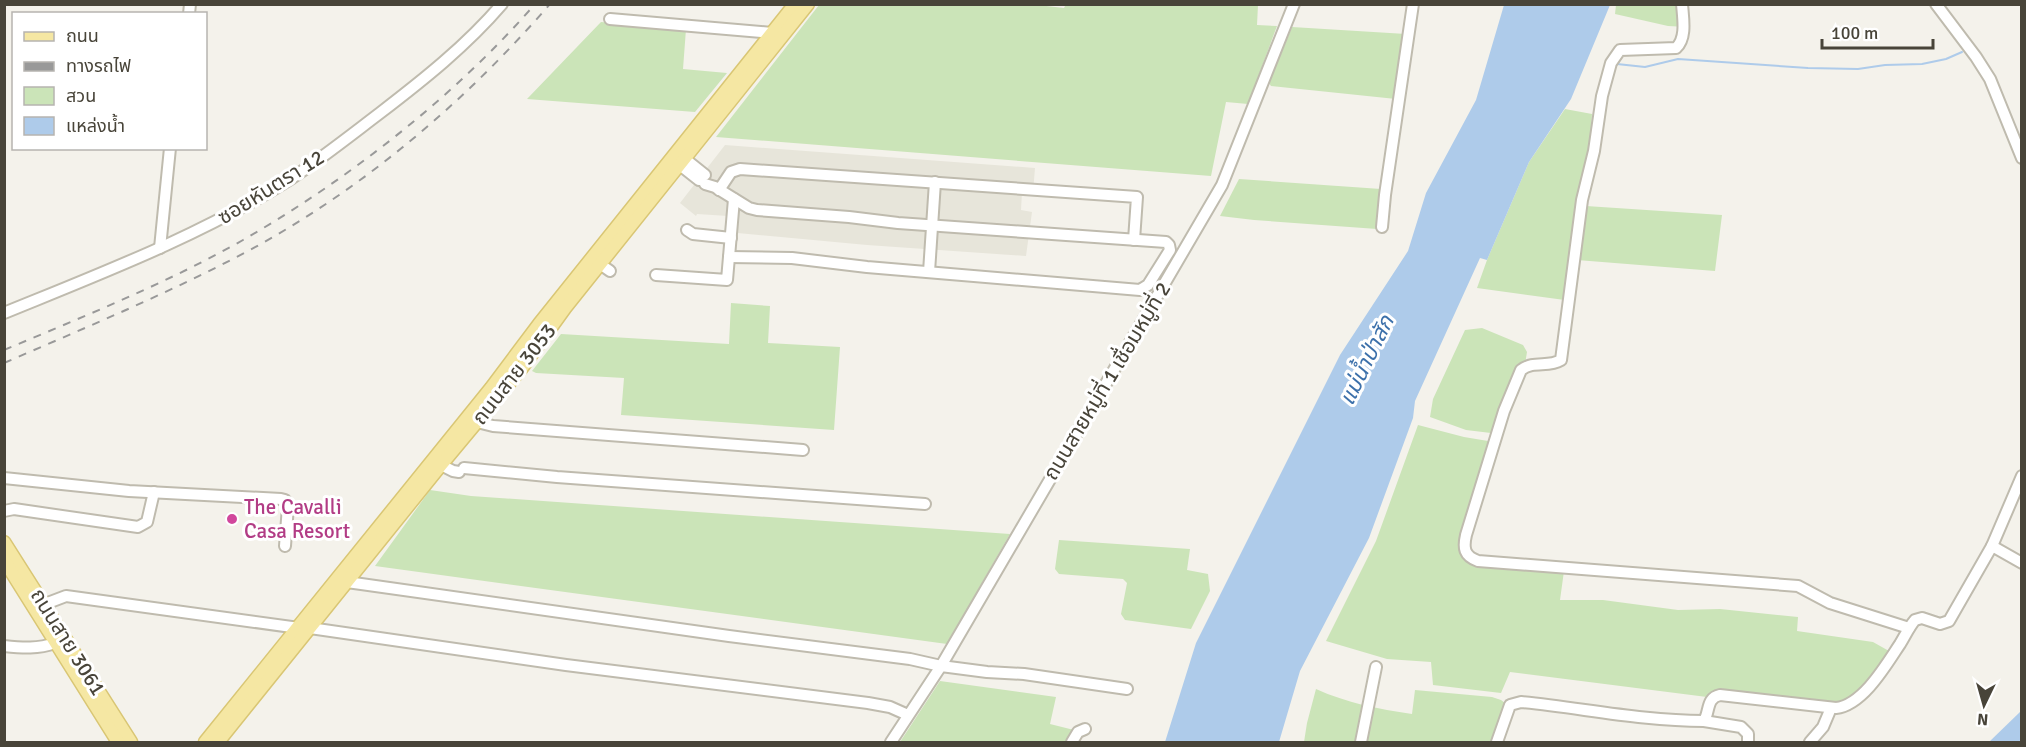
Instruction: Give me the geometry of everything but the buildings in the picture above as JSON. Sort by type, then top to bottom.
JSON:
[{"type":"main road","name":"ถนนสาย 3053","points":[[205,742],[347,582],[477,422],[536,339],[795,4]]},
{"type":"main road","name":"ถนนสาย 3053","points":[[218,742],[491,388],[605,268],[682,162],[808,4]]},
{"type":"main road","name":"ถนนสาย 3061","points":[[4,542],[131,742]]},
{"type":"main road","name":"ถนนสาย 3061","points":[[4,560],[118,742]]},
{"type":"street","name":"ซอยหันตรา 12","points":[[4,313],[160,248],[208,225],[293,177],[418,83],[470,40],[502,4]]},
{"type":"street","name":"ถนนสายหมู่ที่ 1 เชื่อมหมู่ที่ 2","points":[[891,742],[941,666],[1222,185],[1294,4]]},
{"type":"street","points":[[1382,227],[1413,4]]},
{"type":"street","points":[[1682,4],[1683,29],[1680,44],[1676,48],[1620,50],[1611,63],[1602,96],[1594,151],[1582,200],[1566,339],[1561,360],[1556,364],[1535,364],[1521,370],[1495,439],[1466,535],[1465,553],[1478,561],[1798,586],[1830,603],[1909,628]]},
{"type":"street","points":[[1936,4],[1990,79],[2022,159]]},
{"type":"street","points":[[610,19],[772,33]]},
{"type":"street","points":[[160,248],[170,150]]},
{"type":"street","points":[[682,162],[748,208],[757,210],[933,226],[1166,242],[1170,250],[1144,289],[929,272],[792,258],[729,257]]},
{"type":"street","points":[[709,182],[740,169],[1137,197],[1134,240]]},
{"type":"street","points":[[929,272],[936,182]]},
{"type":"street","points":[[656,274],[728,280],[734,199]]},
{"type":"street","points":[[687,230],[693,234],[731,237]]},
{"type":"street","points":[[477,422],[493,426],[803,450]]},
{"type":"street","points":[[442,463],[464,470],[925,504]]},
{"type":"street","points":[[1704,721],[1711,700],[1720,695],[1831,708],[1847,707],[1857,700],[1891,658],[1909,628],[1918,618],[1940,624],[1949,621],[1992,546],[2022,476]]},
{"type":"street","points":[[4,478],[154,492],[285,500],[288,506],[285,546]]},
{"type":"street","points":[[4,511],[14,509],[138,527],[147,522],[154,492]]},
{"type":"street","points":[[1992,546],[2022,563]]},
{"type":"street","points":[[347,582],[910,659],[941,666],[1003,674],[1024,674],[1127,689]]},
{"type":"street","points":[[45,604],[66,596],[868,704],[890,708],[908,715]]},
{"type":"street","points":[[4,646],[25,649],[41,648],[55,643]]},
{"type":"street","points":[[1361,742],[1376,668]]},
{"type":"street","points":[[1497,742],[1508,709],[1514,703],[1637,717],[1704,721],[1741,727],[1748,734],[1748,742]]},
{"type":"street","points":[[1810,742],[1823,727],[1831,708]]},
{"type":"street","points":[[1072,742],[1078,732],[1085,729]]},
{"type":"shaded area","points":[[725,145],[1035,168],[1033,192],[1022,192],[1021,210],[1032,212],[1026,256],[727,232],[728,216],[697,214],[696,216],[680,203]]},
{"type":"green space","points":[[1029,4],[1064,8],[1066,4],[1258,5],[1257,25],[1277,26],[1248,104],[1226,102],[1211,176],[716,137],[819,5]]},
{"type":"green space","points":[[1616,5],[1686,5],[1687,27],[1668,26],[1615,14]]},
{"type":"green space","points":[[601,22],[686,29],[683,69],[727,73],[695,112],[527,99]]},
{"type":"green space","points":[[1292,27],[1406,34],[1396,99],[1271,86],[1269,83]]},
{"type":"green space","points":[[1565,109],[1592,114],[1590,148],[1598,150],[1586,206],[1722,215],[1715,271],[1577,260],[1572,301],[1477,288],[1529,162]]},
{"type":"green space","points":[[1239,179],[1381,189],[1377,229],[1220,216]]},
{"type":"green space","points":[[731,303],[770,306],[768,343],[840,347],[834,430],[621,415],[624,378],[532,371],[561,334],[729,344]]},
{"type":"green space","points":[[1482,328],[1523,345],[1527,352],[1525,364],[1512,379],[1504,396],[1491,433],[1466,430],[1430,417],[1433,399],[1465,330]]},
{"type":"green space","points":[[1418,425],[1488,441],[1460,545],[1461,555],[1468,562],[1564,571],[1560,600],[1603,600],[1678,610],[1720,609],[1798,617],[1797,631],[1873,642],[1889,651],[1862,689],[1841,704],[1711,694],[1707,697],[1510,672],[1501,693],[1433,685],[1431,662],[1387,659],[1326,641],[1376,541]]},
{"type":"green space","points":[[430,490],[471,496],[1010,534],[947,644],[375,566]]},
{"type":"green space","points":[[1059,540],[1190,549],[1187,570],[1208,574],[1210,591],[1191,629],[1125,620],[1121,614],[1127,583],[1123,579],[1059,574],[1055,569]]},
{"type":"green space","points":[[940,681],[1056,697],[1050,724],[1074,730],[1067,742],[900,742]]},
{"type":"green space","points":[[1316,689],[1363,705],[1412,714],[1415,690],[1492,697],[1505,703],[1492,742],[1304,742]]},
{"type":"water","name":"แม่น้ำป่าสัก","points":[[1504,5],[1610,5],[1571,99],[1529,162],[1487,260],[1480,258],[1415,401],[1413,418],[1369,538],[1300,671],[1279,742],[1165,742],[1196,643],[1340,355],[1408,251],[1426,193],[1476,100]]},
{"type":"water","points":[[2021,711],[2021,739],[2019,742],[1989,742]]},
{"type":"waterway","points":[[1617,64],[1645,67],[1678,59],[1858,69],[1885,65],[1922,64],[1946,59],[1962,52]]},
{"type":"railway","points":[[4,350],[185,271],[283,216],[399,134],[471,71],[535,4]]},
{"type":"railway","points":[[4,363],[188,281],[291,227],[332,200],[410,141],[483,75],[550,4]]},
{"type":"place","name":"The Cavalli Casa Resort","points":[[232,519]]}]
